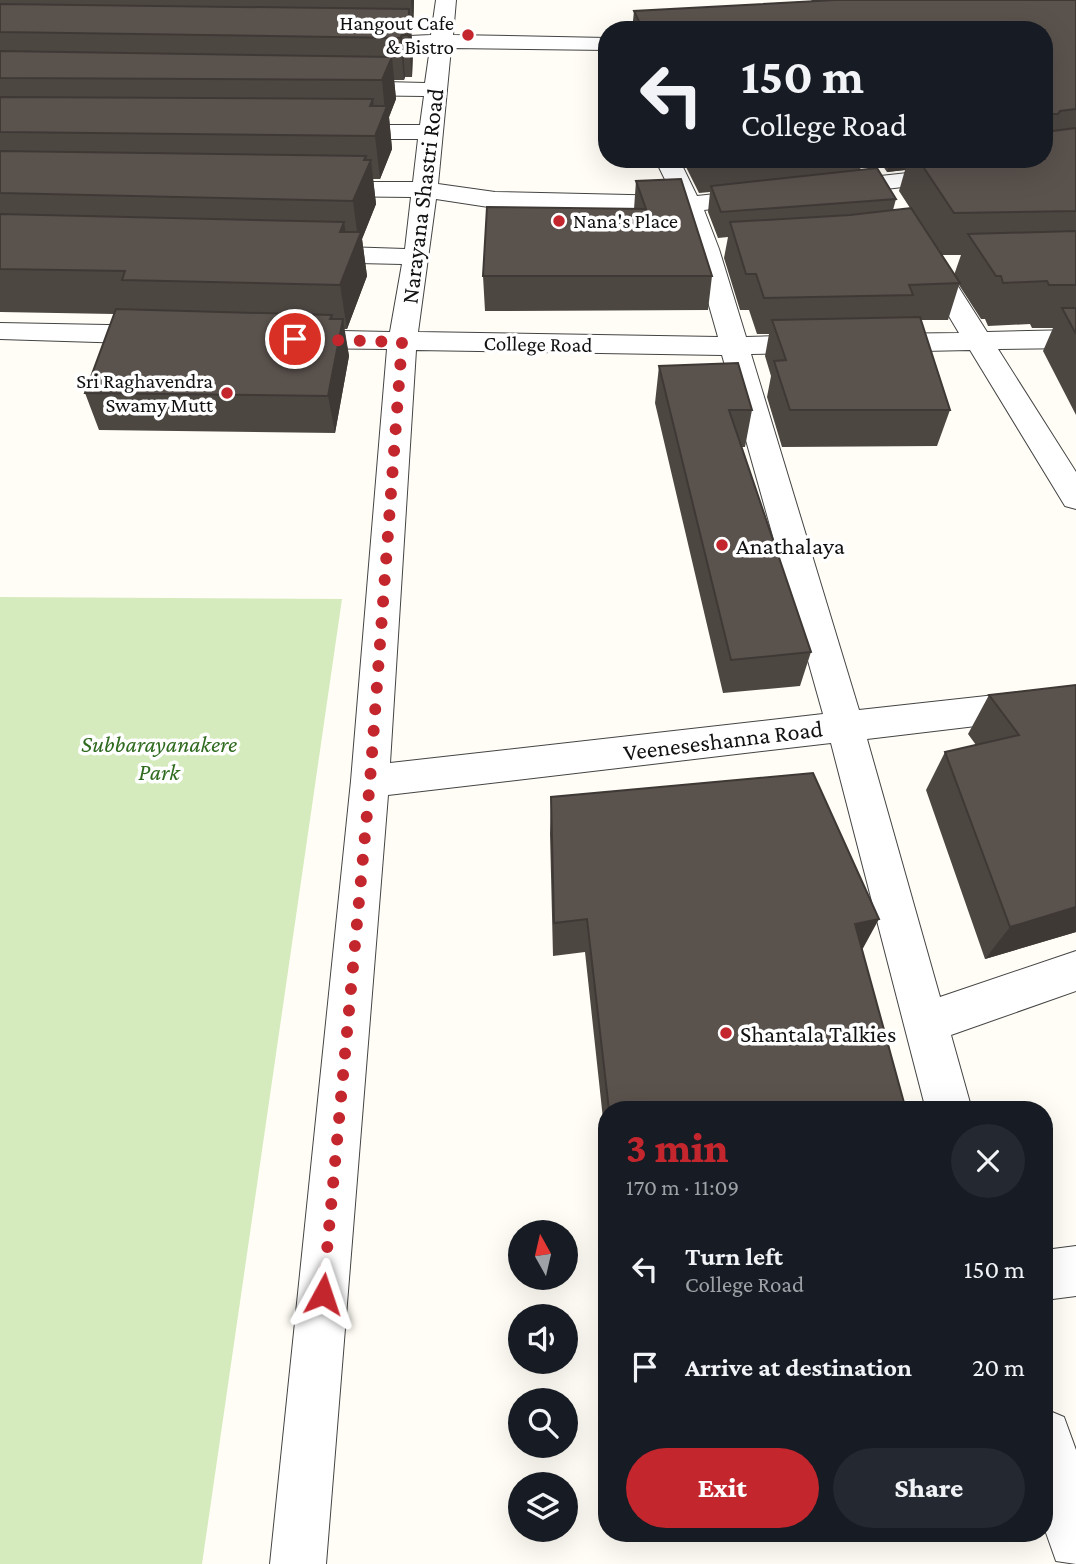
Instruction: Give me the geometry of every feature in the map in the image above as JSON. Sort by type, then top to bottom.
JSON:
[{"type":"street","name":"Narayana Shastri Road","points":[[298,1564],[370,781],[402,342],[417,257],[446,0]]},
{"type":"street","points":[[400,41],[598,44]]},
{"type":"street","points":[[327,88],[436,90]]},
{"type":"street","points":[[321,131],[433,132]]},
{"type":"street","points":[[672,168],[690,204],[720,248],[734,346],[845,726],[947,1101]]},
{"type":"street","points":[[872,171],[904,222],[945,266],[980,341],[1076,498]]},
{"type":"street","points":[[811,190],[872,171],[976,172]]},
{"type":"street","points":[[301,188],[424,190],[495,200],[690,204],[784,193]]},
{"type":"street","points":[[294,253],[417,257]]},
{"type":"street","points":[[0,331],[194,336]]},
{"type":"street","name":"College Road","points":[[263,338],[734,346],[1076,339]]},
{"type":"street","name":"Veeneseshanna Road","points":[[370,781],[1076,699]]},
{"type":"street","points":[[925,1023],[1076,971]]},
{"type":"street","points":[[1053,1274],[1076,1271]]},
{"type":"street","points":[[1053,1463],[1076,1541]]},
{"type":"green space","name":"Subbarayanakere Park","points":[[0,597],[342,599],[202,1564],[0,1564]]},
{"type":"building","points":[[836,0],[1076,0],[1076,109],[1053,114],[1053,21],[639,21],[634,11]]},
{"type":"building","points":[[0,4],[409,9],[408,35],[402,35],[400,38],[0,32]]},
{"type":"building","points":[[0,51],[392,57],[382,80],[0,78]]},
{"type":"building","points":[[0,97],[373,99],[370,106],[387,106],[375,136],[0,132]]},
{"type":"building","points":[[1076,128],[1076,211],[954,213],[924,168],[1053,168],[1053,131]]},
{"type":"building","points":[[0,151],[366,156],[364,160],[371,160],[353,201],[0,193]]},
{"type":"building","points":[[877,168],[896,199],[721,212],[711,186]]},
{"type":"building","points":[[681,179],[712,276],[483,276],[487,207],[646,209],[636,181]]},
{"type":"building","points":[[911,208],[960,283],[909,285],[913,295],[764,298],[756,274],[746,274],[730,222],[850,215]]},
{"type":"building","points":[[0,214],[344,222],[340,232],[361,232],[340,285],[122,280],[125,271],[0,269]]},
{"type":"building","points":[[1076,231],[1076,285],[1049,285],[1047,281],[1003,283],[1001,276],[996,276],[968,234]]},
{"type":"building","points":[[1062,308],[1076,308],[1076,334]]},
{"type":"building","points":[[116,309],[332,315],[330,319],[343,319],[328,396],[85,393]]},
{"type":"building","points":[[920,317],[950,410],[790,410],[774,361],[786,360],[772,320]]},
{"type":"building","points":[[738,363],[752,410],[729,410],[811,652],[731,660],[659,366]]},
{"type":"building","points":[[1076,685],[1076,907],[1010,927],[945,752],[1019,735],[989,695]]},
{"type":"building","name":"Shantala Talkies","points":[[813,773],[879,919],[855,924],[904,1101],[608,1101],[587,919],[554,923],[551,797]]},
{"type":"place","name":"Hangout Cafe & Bistro","points":[[468,35]]},
{"type":"place","name":"Nana's Place","points":[[559,221]]},
{"type":"place","name":"Sri Raghavendra Swamy Mutt","points":[[227,393]]},
{"type":"place","name":"Anathalaya","points":[[722,545]]},
{"type":"place","name":"Shantala Talkies","points":[[726,1033]]},
{"type":"route","points":[[295,339],[402,342],[370,781],[323,1294]]}]
